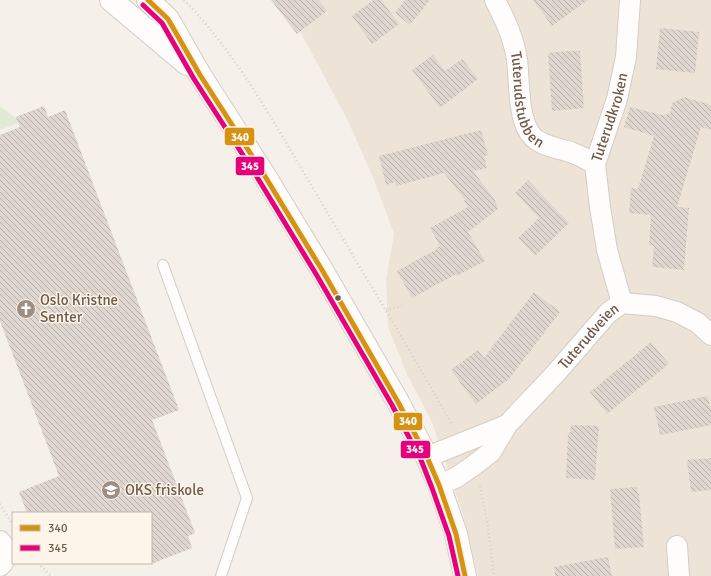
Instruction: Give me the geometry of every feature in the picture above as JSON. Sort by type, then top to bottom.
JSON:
[{"type":"main road","points":[[111,0],[200,75]]},
{"type":"main road","points":[[148,0],[168,19],[200,75],[259,167],[380,369],[427,457],[439,485],[456,534],[466,576]]},
{"type":"street","name":"Tuterudstubben","points":[[495,0],[509,27],[517,59],[521,108],[526,125],[533,137],[546,145],[574,153],[595,164]]},
{"type":"street","name":"Tuterudkroken","points":[[622,303],[607,250],[595,164],[617,99],[626,57],[630,0]]},
{"type":"street","name":"Tuterudveien","points":[[439,485],[457,477],[491,452],[507,424],[556,372],[608,313],[622,303],[656,306],[677,312],[698,323],[711,335]]},
{"type":"street","name":"Tuterudveien","points":[[427,457],[507,424]]},
{"type":"street","points":[[0,541],[5,547],[6,553],[5,559],[0,566]]},
{"type":"street","points":[[677,546],[680,576]]},
{"type":"lane","points":[[163,265],[247,498],[221,576]]},
{"type":"path","points":[[184,0],[208,27],[247,81],[386,310],[455,431]]},
{"type":"path","points":[[386,310],[402,306]]},
{"type":"path","points":[[480,484],[488,527],[494,576]]},
{"type":"path","points":[[0,504],[12,524]]},
{"type":"path","points":[[39,564],[50,576]]},
{"type":"shaded area","points":[[282,0],[711,0],[711,576],[478,576],[465,521],[432,422],[407,374],[388,327],[386,280],[394,234],[373,177],[347,119]]},
{"type":"green space","points":[[0,106],[14,117],[23,121],[0,130]]},
{"type":"building","points":[[271,0],[318,0],[327,11],[297,34]]},
{"type":"building","points":[[373,0],[381,0],[399,24],[372,44],[352,16]]},
{"type":"building","points":[[405,0],[430,0],[410,25],[395,13]]},
{"type":"building","points":[[533,0],[588,0],[552,26]]},
{"type":"building","points":[[660,28],[699,32],[695,73],[656,69]]},
{"type":"building","points":[[580,51],[584,108],[552,111],[548,53]]},
{"type":"building","points":[[433,55],[445,71],[462,59],[478,79],[440,108],[412,70]]},
{"type":"building","points":[[684,97],[711,105],[711,130],[701,127],[677,207],[689,208],[684,270],[652,267],[654,246],[649,245],[651,215],[629,213],[631,188],[638,189],[654,136],[624,127],[630,107],[666,116],[667,113],[670,114],[672,103]]},
{"type":"building","points":[[44,106],[48,117],[65,110],[179,410],[152,420],[195,533],[188,536],[192,548],[152,564],[152,512],[27,512],[19,492],[59,476],[0,321],[0,135],[20,127],[16,117]]},
{"type":"building","points":[[481,130],[488,155],[484,156],[487,168],[473,171],[495,200],[498,209],[468,232],[485,261],[457,276],[456,274],[412,298],[397,271],[437,249],[436,248],[440,246],[430,228],[468,207],[464,201],[465,200],[444,173],[396,186],[395,182],[386,185],[379,156]]},
{"type":"building","points":[[528,180],[569,223],[535,256],[518,238],[539,218],[515,193]]},
{"type":"building","points":[[534,292],[560,312],[509,379],[476,404],[451,370],[478,350],[484,358]]},
{"type":"building","points":[[651,342],[669,364],[607,414],[590,392]]},
{"type":"building","points":[[708,396],[711,411],[711,425],[660,435],[654,407]]},
{"type":"building","points":[[571,425],[599,426],[595,480],[566,478],[568,433],[570,433]]},
{"type":"building","points":[[711,458],[711,490],[691,492],[687,460]]},
{"type":"building","points":[[637,487],[644,547],[615,549],[610,489]]},
{"type":"building","points":[[608,557],[612,576],[555,576],[554,567]]},
{"type":"transit line","name":"340","points":[[148,0],[168,19],[200,75],[263,173],[322,270],[398,402],[427,457],[439,485],[456,534],[465,576]]},
{"type":"transit line","name":"345","points":[[143,5],[162,23],[194,79],[257,177],[316,274],[392,405],[421,460],[432,488],[449,536],[458,576]]},
{"type":"place","name":"Oslo Kristne Senter","points":[[26,309]]},
{"type":"place","name":"OKS friskole","points":[[111,490]]}]
